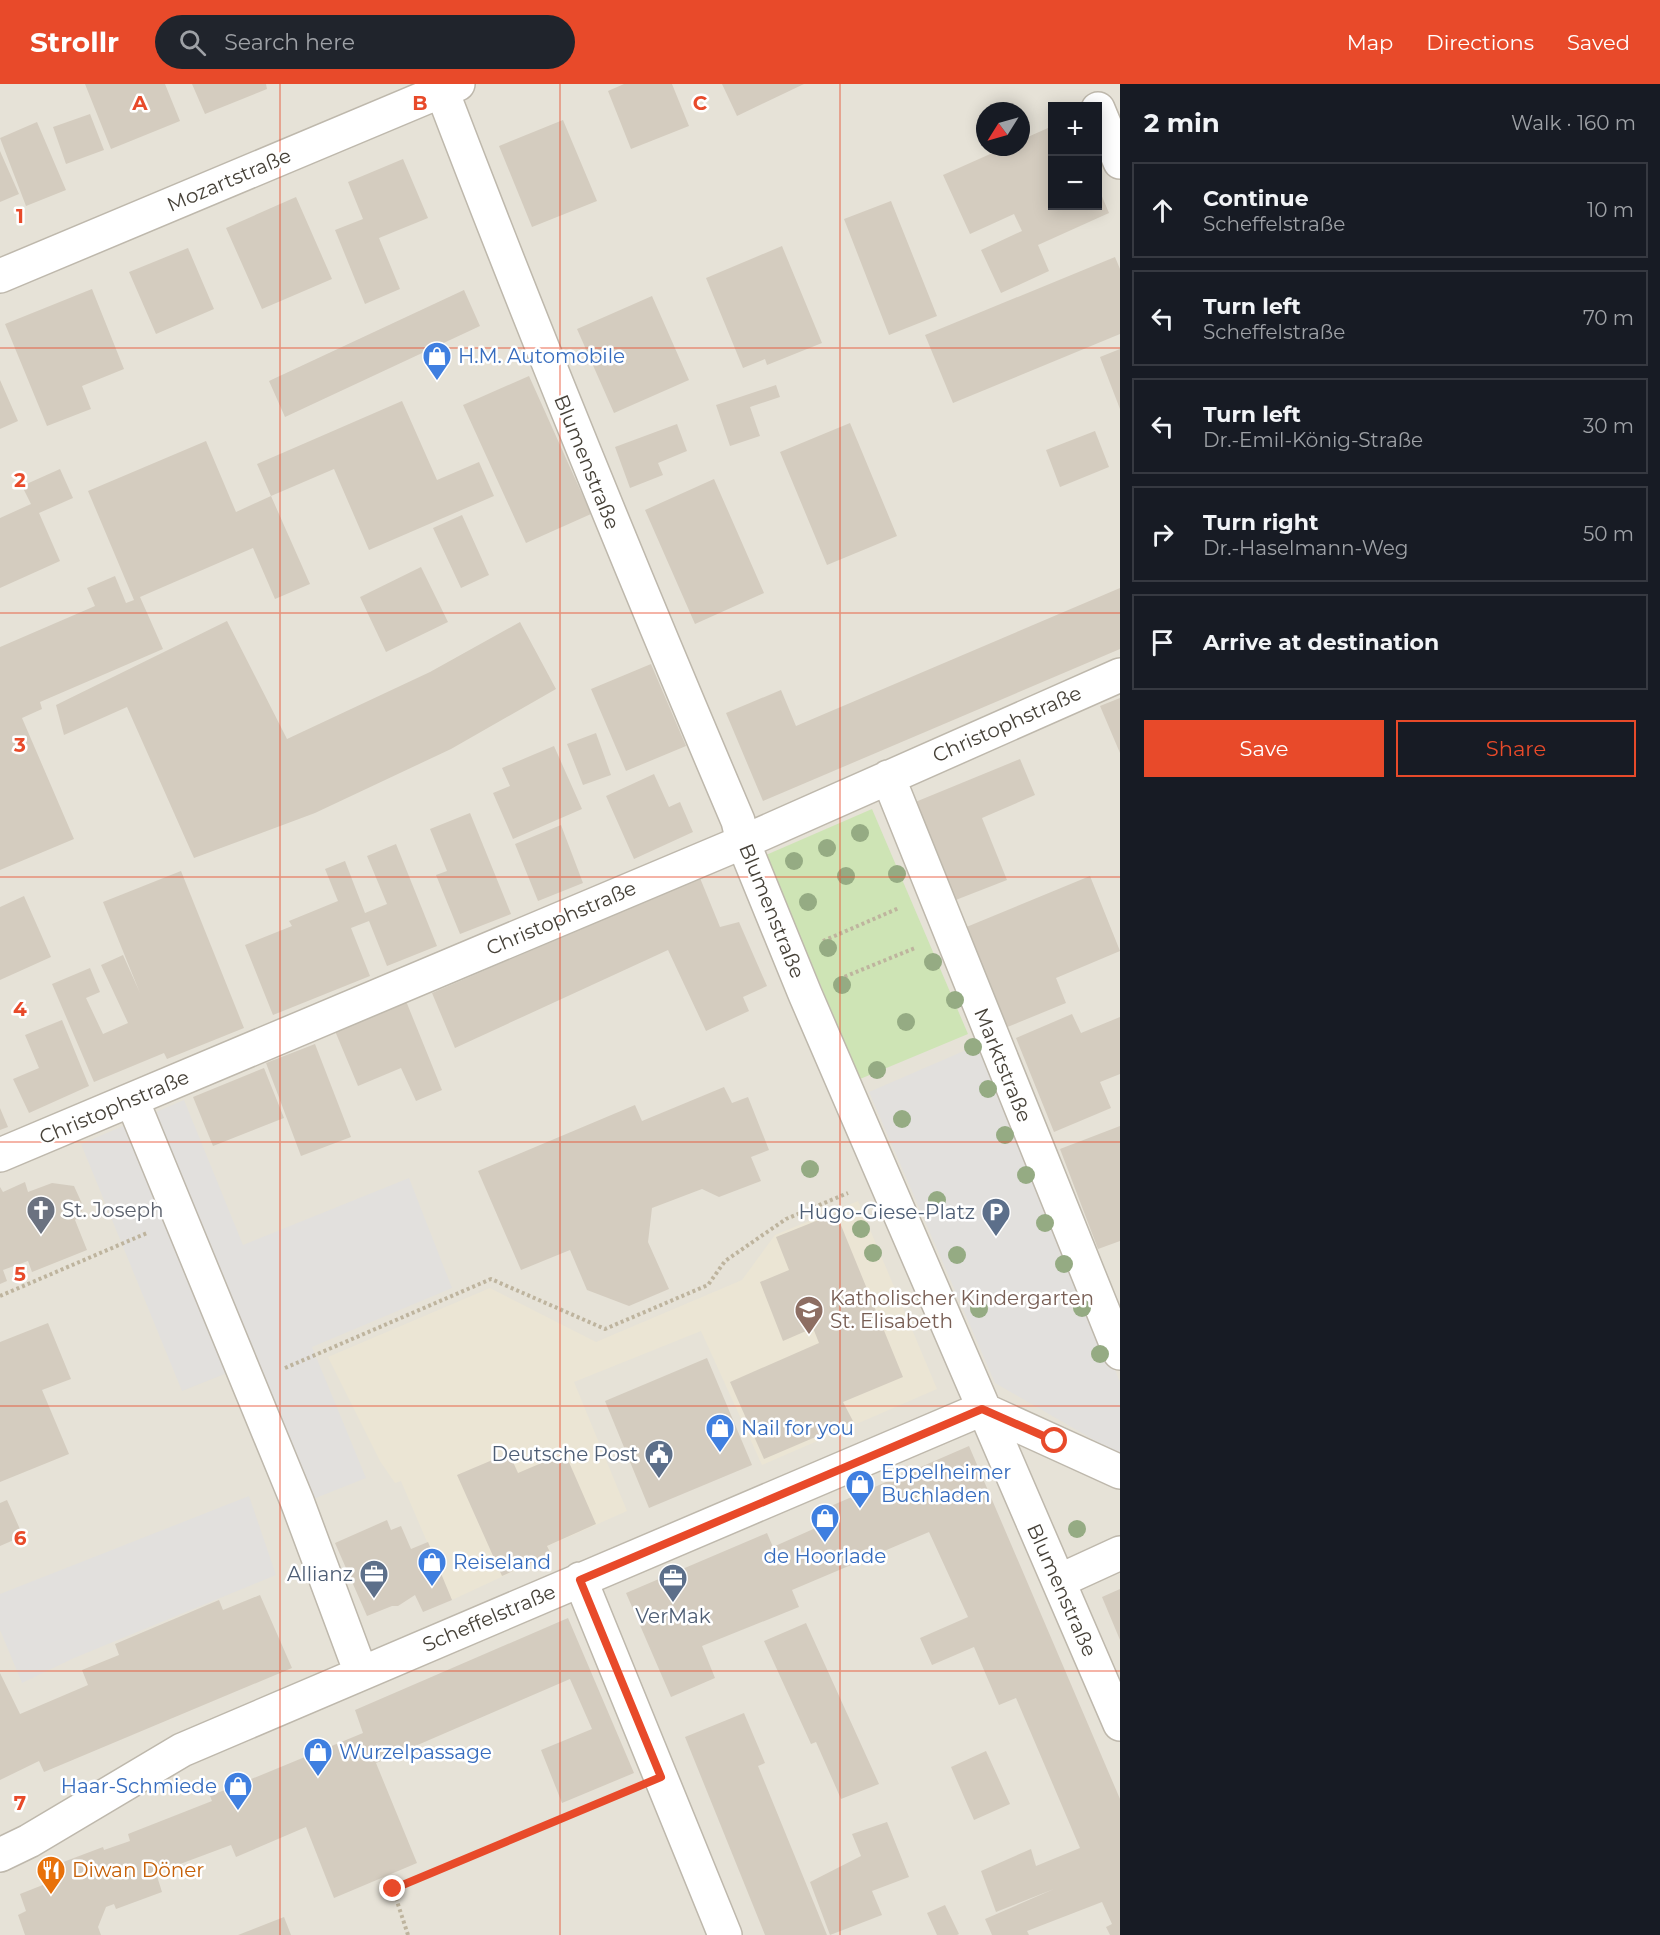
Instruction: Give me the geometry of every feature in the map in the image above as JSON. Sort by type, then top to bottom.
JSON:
[{"type":"street","points":[[1087,84],[1094,102]]},
{"type":"street","name":"Mozartstraße","points":[[0,276],[450,88]]},
{"type":"street","name":"Blumenstraße","points":[[450,88],[529,320],[738,821],[743,842],[789,956],[956,1342],[982,1409],[1120,1724]]},
{"type":"street","points":[[1102,120],[1120,162]]},
{"type":"street","name":"Christophstraße","points":[[0,1155],[743,842],[1120,675]]},
{"type":"street","name":"Marktstraße","points":[[888,777],[1120,1353]]},
{"type":"street","points":[[132,1100],[297,1501],[361,1673]]},
{"type":"street","points":[[982,1409],[1120,1472]]},
{"type":"street","name":"Scheffelstraße","points":[[0,1854],[29,1842],[182,1749],[982,1409]]},
{"type":"street","points":[[1059,1581],[1120,1552]]},
{"type":"street","points":[[580,1580],[725,1935]]},
{"type":"path","points":[[789,956],[935,893]]},
{"type":"path","points":[[805,994],[950,933]]},
{"type":"path","points":[[249,1384],[491,1279],[605,1329],[708,1285],[725,1261],[786,1219],[885,1177]]},
{"type":"path","points":[[0,1296],[181,1219]]},
{"type":"path","points":[[408,1935],[393,1889],[661,1777]]},
{"type":"shaded area","points":[[0,84],[1120,84],[1120,1935],[0,1935]]},
{"type":"shaded area","name":"Hugo-Giese-Platz","points":[[980,1044],[1120,1382],[1120,1455],[995,1383],[869,1092]]},
{"type":"shaded area","points":[[184,1100],[243,1245],[409,1178],[452,1288],[312,1347],[366,1478],[293,1507],[237,1369],[182,1391],[81,1144]]},
{"type":"shaded area","name":"Katholischer Kindergarten St. Elisabeth","points":[[858,1201],[937,1389],[762,1465],[701,1331],[574,1382],[627,1511],[548,1546],[551,1554],[452,1600],[401,1481],[395,1483],[380,1461],[328,1357],[490,1288],[596,1342],[742,1280],[775,1235]]},
{"type":"shaded area","points":[[249,1496],[276,1575],[74,1658],[22,1683],[0,1630],[0,1594]]},
{"type":"green space","points":[[872,809],[968,1034],[860,1079],[766,855]]},
{"type":"building","points":[[85,84],[165,84],[180,121],[111,149]]},
{"type":"building","points":[[192,84],[266,84],[267,89],[205,114]]},
{"type":"building","points":[[624,84],[672,84],[689,126],[631,149],[608,91]]},
{"type":"building","points":[[722,84],[804,84],[737,116]]},
{"type":"building","points":[[90,114],[104,150],[66,164],[53,127]]},
{"type":"building","points":[[563,120],[597,201],[532,227],[499,146]]},
{"type":"building","points":[[37,122],[66,190],[26,206],[0,138]]},
{"type":"building","points":[[1048,128],[1048,210],[1102,210],[1102,196],[1109,213],[1038,245],[1049,271],[1001,293],[981,250],[1022,231],[1014,214],[970,234],[943,175],[986,156],[1030,156],[1030,136]]},
{"type":"building","points":[[0,151],[19,194],[0,202]]},
{"type":"building","points":[[403,159],[428,218],[379,238],[400,289],[365,304],[335,230],[363,219],[348,182]]},
{"type":"building","points":[[296,197],[332,279],[262,309],[226,228]]},
{"type":"building","points":[[891,201],[937,316],[889,335],[844,219]]},
{"type":"building","points":[[782,246],[822,343],[767,365],[765,359],[743,368],[706,278]]},
{"type":"building","points":[[188,248],[214,309],[156,334],[129,272]]},
{"type":"building","points":[[1115,257],[1120,269],[1120,334],[953,403],[925,335]]},
{"type":"building","points":[[92,289],[124,369],[82,386],[91,409],[47,426],[5,324]]},
{"type":"building","points":[[464,290],[480,326],[285,417],[269,381]]},
{"type":"building","points":[[652,296],[689,380],[614,413],[577,329]]},
{"type":"building","points":[[1120,349],[1120,409],[1100,357]]},
{"type":"building","points":[[529,376],[591,514],[526,543],[463,405]]},
{"type":"building","points":[[0,380],[18,421],[0,429]]},
{"type":"building","points":[[776,385],[780,397],[750,407],[760,436],[730,446],[716,405]]},
{"type":"building","points":[[402,401],[437,480],[479,462],[494,496],[369,550],[334,469],[271,496],[257,464]]},
{"type":"building","points":[[850,423],[897,536],[827,565],[780,452]]},
{"type":"building","points":[[677,424],[687,451],[658,463],[663,475],[630,488],[615,447]]},
{"type":"building","points":[[1095,431],[1109,467],[1060,487],[1046,450]]},
{"type":"building","points":[[206,441],[236,512],[271,496],[310,584],[275,599],[253,548],[140,597],[163,649],[40,702],[42,709],[22,718],[74,839],[0,870],[0,647],[95,606],[87,588],[115,576],[126,603],[134,600],[88,491]]},
{"type":"building","points":[[60,469],[73,498],[39,513],[60,561],[0,588],[0,518],[31,504],[22,486]]},
{"type":"building","points":[[714,479],[764,593],[695,624],[645,510]]},
{"type":"building","points":[[462,515],[489,575],[461,588],[433,528]]},
{"type":"building","points":[[421,567],[448,622],[386,652],[360,597]]},
{"type":"building","points":[[1120,588],[1120,649],[763,801],[726,713],[781,690],[796,726]]},
{"type":"building","points":[[227,621],[287,739],[430,672],[520,622],[556,689],[451,749],[315,813],[194,858],[127,707],[64,735],[56,705]]},
{"type":"building","points":[[651,664],[686,746],[626,771],[591,689]]},
{"type":"building","points":[[1120,698],[1120,753],[1100,706]]},
{"type":"building","points":[[596,733],[611,775],[583,785],[567,744]]},
{"type":"building","points":[[554,746],[582,809],[513,839],[493,793],[510,786],[502,768]]},
{"type":"building","points":[[1020,759],[1035,795],[982,818],[1007,880],[948,903],[908,805]]},
{"type":"building","points":[[654,774],[669,807],[680,802],[693,832],[634,859],[606,796]]},
{"type":"building","points":[[470,813],[511,914],[460,934],[436,875],[447,871],[430,829]]},
{"type":"building","points":[[561,825],[583,883],[538,901],[515,844]]},
{"type":"building","points":[[396,844],[437,946],[387,966],[369,921],[351,928],[370,976],[273,1015],[245,945],[292,926],[289,921],[338,901],[325,869],[345,861],[365,913],[387,904],[367,856]]},
{"type":"building","points":[[181,871],[244,1028],[167,1059],[164,1053],[94,1082],[52,984],[90,968],[100,992],[86,998],[103,1034],[128,1023],[101,965],[123,955],[140,993],[103,902]]},
{"type":"building","points":[[1090,876],[1120,951],[1056,978],[1066,1003],[1005,1028],[964,928]]},
{"type":"building","points":[[700,878],[720,927],[739,922],[767,986],[743,997],[749,1011],[706,1031],[668,950],[455,1048],[432,993]]},
{"type":"building","points":[[24,896],[51,957],[0,980],[0,907]]},
{"type":"building","points":[[406,1001],[442,1090],[416,1101],[401,1068],[358,1086],[335,1031]]},
{"type":"building","points":[[1072,1014],[1081,1033],[1120,1017],[1120,1074],[1100,1082],[1111,1108],[1054,1132],[1016,1038]]},
{"type":"building","points":[[62,1020],[89,1086],[29,1113],[13,1079],[39,1068],[25,1035]]},
{"type":"building","points":[[315,1044],[351,1137],[301,1156],[266,1063]]},
{"type":"building","points":[[264,1068],[284,1118],[213,1146],[193,1097]]},
{"type":"building","points":[[724,1087],[732,1103],[748,1097],[769,1150],[751,1157],[761,1181],[719,1197],[702,1189],[652,1208],[648,1242],[669,1289],[629,1306],[587,1290],[570,1250],[521,1270],[478,1171],[635,1105],[642,1121]]},
{"type":"building","points":[[0,1108],[8,1127],[0,1130]]},
{"type":"building","points":[[1120,1126],[1120,1241],[1098,1249],[1060,1149]]},
{"type":"building","name":"St. Joseph","points":[[25,1182],[28,1192],[52,1183],[74,1186],[84,1208],[75,1220],[87,1250],[32,1272],[28,1261],[3,1270],[7,1281],[0,1284],[0,1187],[3,1192]]},
{"type":"building","points":[[836,1213],[903,1377],[843,1402],[853,1421],[764,1459],[730,1382],[819,1343],[813,1328],[783,1341],[760,1282],[789,1270],[776,1237]]},
{"type":"building","points":[[48,1323],[71,1379],[42,1390],[69,1454],[0,1482],[0,1342]]},
{"type":"building","points":[[707,1358],[752,1465],[649,1508],[605,1401]]},
{"type":"building","points":[[969,1446],[1120,1799],[1120,1935],[1110,1935],[1106,1927],[1112,1924],[1102,1902],[1027,1931],[1029,1935],[992,1935],[985,1919],[1054,1889],[996,1912],[981,1871],[1031,1849],[1036,1866],[1080,1848],[1016,1698],[999,1705],[974,1647],[932,1665],[920,1638],[968,1617],[929,1532],[792,1590],[799,1607],[702,1646],[715,1678],[671,1697],[626,1593],[767,1533],[773,1547],[829,1522],[824,1509]]},
{"type":"building","points":[[509,1453],[518,1473],[565,1453],[596,1524],[547,1546],[551,1554],[502,1576],[457,1475]]},
{"type":"building","points":[[7,1500],[23,1536],[0,1546],[0,1503]]},
{"type":"building","points":[[387,1520],[391,1530],[401,1526],[411,1549],[428,1542],[452,1600],[423,1612],[415,1595],[398,1606],[392,1606],[367,1616],[335,1543]]},
{"type":"building","points":[[1120,1589],[1120,1640],[1102,1597]]},
{"type":"building","points":[[260,1595],[292,1668],[44,1772],[39,1761],[0,1780],[0,1673],[20,1714],[88,1685],[82,1670],[119,1655],[115,1644],[219,1600],[223,1610]]},
{"type":"building","points":[[568,1618],[634,1773],[562,1803],[541,1750],[592,1729],[570,1679],[376,1763],[417,1863],[334,1898],[306,1827],[236,1857],[231,1845],[156,1873],[162,1892],[116,1909],[114,1904],[106,1907],[98,1927],[101,1935],[25,1935],[18,1915],[26,1911],[20,1894],[63,1877],[58,1864],[103,1847],[104,1850],[130,1841],[128,1834],[212,1801],[210,1796],[363,1733],[355,1710]]},
{"type":"building","points":[[806,1623],[879,1784],[841,1799],[816,1742],[811,1744],[764,1641]]},
{"type":"building","points":[[744,1713],[765,1763],[758,1766],[827,1935],[765,1935],[685,1737]]},
{"type":"building","points":[[986,1751],[1010,1804],[974,1820],[951,1767]]},
{"type":"building","points":[[887,1822],[909,1877],[872,1891],[882,1915],[830,1935],[810,1882],[861,1856],[852,1834]]},
{"type":"building","points":[[945,1905],[959,1934],[957,1935],[937,1935],[927,1913]]},
{"type":"building","points":[[284,1917],[291,1935],[238,1935]]},
{"type":"place","name":"H.M. Automobile","points":[[437,382]]},
{"type":"place","name":"St. Joseph","points":[[41,1236]]},
{"type":"place","name":"Hugo-Giese-Platz","points":[[996,1238]]},
{"type":"place","name":"Katholischer Kindergarten St. Elisabeth","points":[[809,1336]]},
{"type":"place","name":"Nail for you","points":[[720,1454]]},
{"type":"place","name":"Deutsche Post","points":[[659,1480]]},
{"type":"place","name":"Eppelheimer Buchladen","points":[[860,1510]]},
{"type":"place","name":"de Hoorlade","points":[[825,1544]]},
{"type":"place","name":"Reiseland","points":[[432,1588]]},
{"type":"place","name":"Allianz","points":[[374,1600]]},
{"type":"place","name":"VerMak","points":[[673,1604]]},
{"type":"place","name":"Wurzelpassage","points":[[318,1778]]},
{"type":"place","name":"Haar-Schmiede","points":[[238,1812]]},
{"type":"place","name":"Diwan Döner","points":[[51,1896]]},
{"type":"route","points":[[393,1889],[661,1777],[580,1580],[982,1409],[1055,1441]]}]
